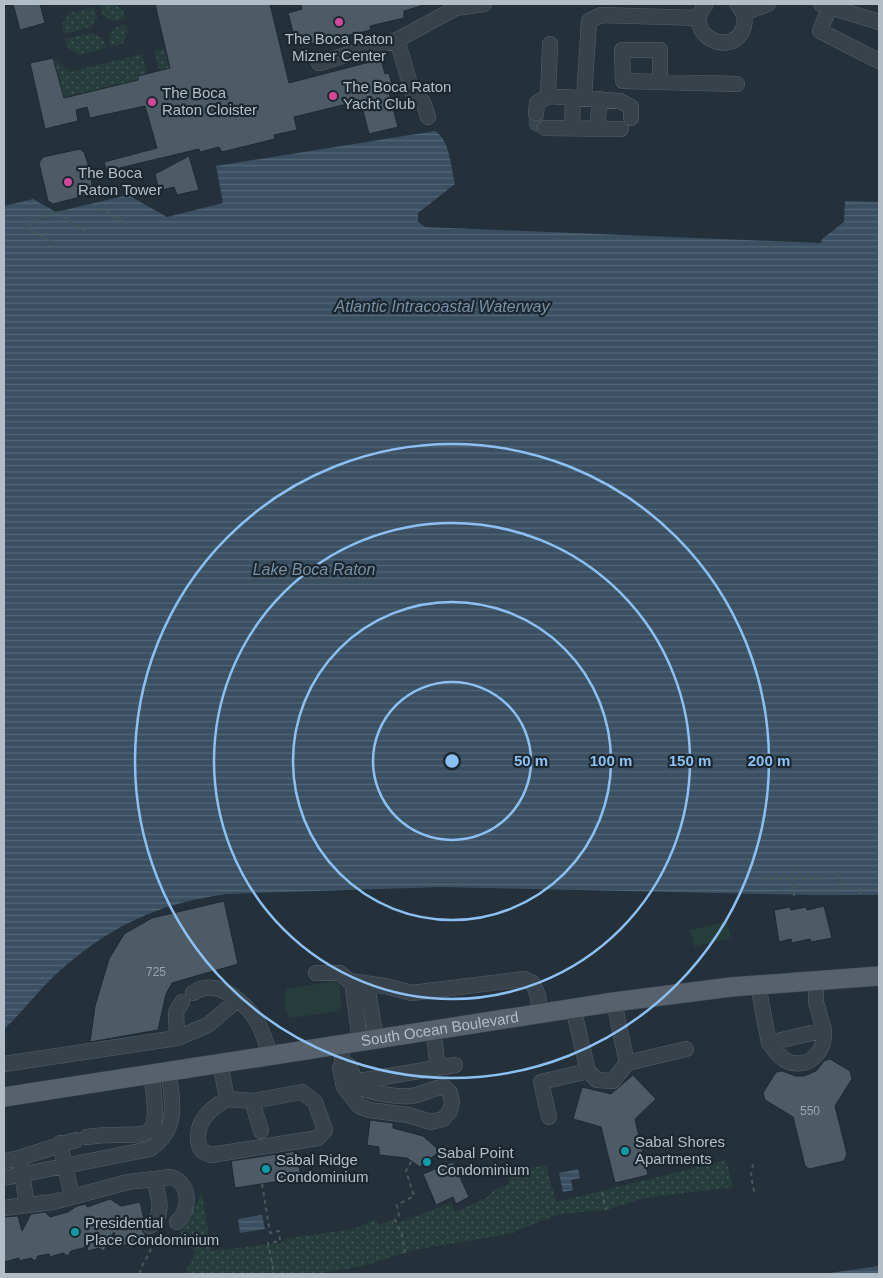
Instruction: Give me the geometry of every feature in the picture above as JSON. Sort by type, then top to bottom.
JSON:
[{"type":"main road","name":"South Ocean Boulevard","points":[[4,1097],[270,1055],[341,1053],[368,1040],[614,1002],[758,985],[879,976]]},
{"type":"street","points":[[319,63],[397,40],[456,8],[484,4]]},
{"type":"street","points":[[706,4],[699,18],[703,32],[714,41],[721,43],[735,39],[740,34],[744,20],[740,8],[768,4]]},
{"type":"street","points":[[879,22],[826,5],[820,31],[879,61]]},
{"type":"street","points":[[572,128],[579,98],[589,22],[601,15],[699,18]]},
{"type":"street","points":[[397,40],[413,94],[423,102],[428,116]]},
{"type":"street","points":[[548,96],[550,44]]},
{"type":"street","points":[[620,100],[623,81],[622,50],[660,50],[660,82]]},
{"type":"street","points":[[623,81],[737,84]]},
{"type":"street","points":[[536,113],[537,103],[548,96],[620,100],[630,107],[626,124],[597,129],[545,128]]},
{"type":"street","points":[[597,129],[600,99]]},
{"type":"street","points":[[316,974],[340,974],[352,982],[385,986],[412,993],[524,979],[533,983],[538,996],[540,1013]]},
{"type":"street","points":[[758,985],[769,1043],[778,1054],[790,1062],[802,1062],[821,1052],[825,1040],[816,1002],[816,980]]},
{"type":"street","points":[[352,982],[368,1040]]},
{"type":"street","points":[[367,985],[368,1040]]},
{"type":"street","points":[[177,1038],[176,1012],[187,997],[205,986],[221,988],[237,1000],[256,1019],[270,1055]]},
{"type":"street","points":[[4,1064],[177,1038],[208,1025],[237,1000]]},
{"type":"street","points":[[614,1002],[627,1063]]},
{"type":"street","points":[[573,1008],[588,1071],[597,1080],[613,1081],[627,1063],[686,1049]]},
{"type":"street","points":[[433,1030],[438,1068]]},
{"type":"street","points":[[769,1043],[824,1030]]},
{"type":"street","points":[[341,1053],[340,1068],[353,1088],[359,1106],[369,1110],[413,1109],[431,1122],[443,1119],[450,1111],[452,1102],[450,1093],[444,1088],[430,1088],[424,1091],[413,1109]]},
{"type":"street","points":[[220,1063],[227,1099]]},
{"type":"street","points":[[353,1088],[455,1065]]},
{"type":"street","points":[[549,1117],[541,1082],[588,1071]]},
{"type":"street","points":[[4,1161],[82,1138],[104,1135],[138,1135],[147,1132],[154,1125],[159,1072]]},
{"type":"street","points":[[4,1178],[150,1149],[165,1137],[173,1116],[159,1072]]},
{"type":"street","points":[[413,1109],[424,1091]]},
{"type":"street","points":[[302,1092],[315,1102],[325,1130],[318,1138],[211,1155],[205,1153],[200,1149],[198,1128],[203,1118],[213,1108],[227,1099],[252,1101],[302,1092]]},
{"type":"street","points":[[252,1101],[261,1131]]},
{"type":"street","points":[[104,1135],[105,1157]]},
{"type":"street","points":[[60,1143],[72,1197]]},
{"type":"street","points":[[19,1158],[27,1205]]},
{"type":"street","points":[[4,1208],[72,1197],[128,1182],[171,1177],[183,1185],[187,1201],[186,1209],[177,1222]]},
{"type":"street","points":[[150,1226],[159,1217],[160,1210],[154,1179]]},
{"type":"path","points":[[92,204],[124,222]]},
{"type":"path","points":[[50,241],[25,227],[55,212],[86,231]]},
{"type":"path","points":[[794,896],[795,865]]},
{"type":"path","points":[[838,875],[838,888],[879,889]]},
{"type":"path","points":[[762,878],[827,879]]},
{"type":"path","points":[[860,888],[860,896]]},
{"type":"path","points":[[405,1253],[402,1235],[395,1220],[399,1216],[397,1205],[414,1196],[406,1171],[412,1160]]},
{"type":"path","points":[[753,1164],[751,1176],[754,1196]]},
{"type":"path","points":[[262,1184],[270,1233],[279,1231],[280,1241],[268,1244],[274,1274]]},
{"type":"path","points":[[602,1192],[606,1210]]},
{"type":"path","points":[[140,1274],[140,1270],[146,1262],[152,1245],[150,1226]]},
{"type":"green space","points":[[113,4],[123,10],[125,19],[112,21],[103,15],[100,5]]},
{"type":"green space","points":[[94,7],[97,18],[91,27],[64,34],[62,24],[69,13]]},
{"type":"green space","points":[[126,24],[128,33],[122,44],[111,47],[109,37],[114,28]]},
{"type":"green space","points":[[93,33],[103,39],[106,48],[79,55],[68,48],[65,39]]},
{"type":"green space","points":[[164,49],[170,68],[159,71],[154,51]]},
{"type":"green space","points":[[142,54],[147,73],[138,76],[138,80],[64,98],[53,58],[70,72]]},
{"type":"green space","points":[[727,921],[731,938],[694,947],[690,930]]},
{"type":"green space","points":[[334,981],[339,984],[342,1006],[339,1011],[291,1018],[285,1008],[284,1000],[287,989]]},
{"type":"green space","points":[[726,1160],[733,1187],[645,1198],[606,1210],[559,1214],[509,1234],[414,1250],[363,1266],[323,1273],[184,1274],[196,1252],[189,1247],[167,1244],[180,1234],[202,1193],[211,1251],[285,1242],[284,1239],[354,1229],[376,1219],[379,1225],[393,1219],[395,1224],[451,1203],[455,1212],[488,1197],[494,1190],[509,1184],[509,1175],[527,1168],[546,1165],[556,1202]]},
{"type":"water","name":"Lake Boca Raton","points":[[435,131],[440,135],[447,148],[455,184],[418,213],[418,222],[425,227],[821,243],[822,239],[844,222],[845,201],[879,202],[879,895],[441,887],[227,894],[201,898],[155,911],[113,931],[54,976],[4,1029],[4,206],[33,199],[56,212],[128,195],[167,217],[223,203],[216,166]]},
{"type":"water","points":[[578,1169],[580,1178],[571,1180],[573,1190],[563,1192],[559,1173]]},
{"type":"water","points":[[262,1215],[265,1229],[240,1233],[238,1219]]},
{"type":"water","points":[[879,1266],[879,1274],[823,1274]]},
{"type":"building","points":[[13,4],[40,4],[45,23],[20,30]]},
{"type":"building","name":"The Boca Raton Cloister","points":[[155,4],[270,4],[289,83],[381,59],[385,74],[389,73],[394,92],[389,93],[398,127],[369,134],[362,107],[348,110],[347,104],[294,117],[297,130],[274,135],[275,139],[222,152],[219,147],[200,152],[199,149],[107,171],[104,162],[157,148],[145,106],[90,118],[87,107],[76,110],[78,121],[45,129],[30,63],[53,58],[64,98],[138,80],[138,76],[170,68]]},
{"type":"building","name":"The Boca Raton Mizner Center","points":[[301,4],[420,4],[421,6],[404,11],[404,18],[370,26],[371,30],[297,47],[288,13],[302,9]]},
{"type":"building","name":"The Boca Raton Tower","points":[[80,149],[84,152],[88,164],[93,190],[92,194],[53,204],[48,201],[39,163],[43,157]]},
{"type":"building","points":[[189,156],[199,190],[177,195],[174,187],[159,191],[155,174]]},
{"type":"building","points":[[224,901],[238,964],[172,983],[166,994],[158,1030],[90,1042],[95,1006],[109,959],[124,934],[152,918]]},
{"type":"building","points":[[824,906],[832,938],[811,942],[810,939],[792,943],[791,939],[779,942],[774,910],[790,907],[791,910],[806,907],[807,910]]},
{"type":"building","points":[[830,1059],[850,1071],[852,1079],[835,1106],[847,1154],[844,1161],[809,1169],[805,1166],[793,1117],[765,1100],[763,1093],[776,1072],[782,1071],[796,1076],[804,1076],[816,1071],[824,1061]]},
{"type":"building","name":"Sabal Shores Apartments","points":[[633,1075],[656,1099],[635,1119],[648,1175],[615,1183],[601,1127],[573,1119],[582,1087],[611,1094]]},
{"type":"building","points":[[370,1120],[393,1123],[393,1128],[423,1136],[440,1151],[420,1167],[407,1158],[379,1155],[379,1147],[367,1145]]},
{"type":"building","name":"Sabal Ridge Condominium","points":[[297,1151],[301,1178],[235,1188],[231,1161]]},
{"type":"building","points":[[453,1162],[469,1197],[456,1204],[453,1197],[436,1205],[423,1174]]},
{"type":"building","name":"Presidential Place Condominium","points":[[110,1199],[121,1206],[140,1202],[144,1219],[141,1228],[148,1240],[140,1242],[136,1247],[132,1243],[118,1247],[114,1232],[104,1251],[99,1248],[88,1251],[87,1247],[71,1251],[68,1256],[63,1253],[50,1257],[49,1254],[38,1256],[35,1261],[31,1258],[19,1261],[19,1258],[4,1262],[4,1217],[18,1216],[22,1231],[31,1214],[45,1212],[50,1217],[68,1212],[77,1206],[86,1204],[87,1207]]},
{"type":"tunnel","points":[[536,113],[536,124],[545,128]]},
{"type":"place","name":"The Boca Raton Mizner Center","points":[[339,22]]},
{"type":"place","name":"The Boca Raton Yacht Club","points":[[333,96]]},
{"type":"place","name":"The Boca Raton Cloister","points":[[152,102]]},
{"type":"place","name":"The Boca Raton Tower","points":[[68,182]]},
{"type":"place","name":"Sabal Shores Apartments","points":[[625,1151]]},
{"type":"place","name":"Sabal Point Condominium","points":[[427,1162]]},
{"type":"place","name":"Sabal Ridge Condominium","points":[[266,1169]]},
{"type":"place","name":"Presidential Place Condominium","points":[[75,1232]]},
{"type":"water label","name":"Atlantic Intracoastal Waterway","points":[[442,306]]}]
